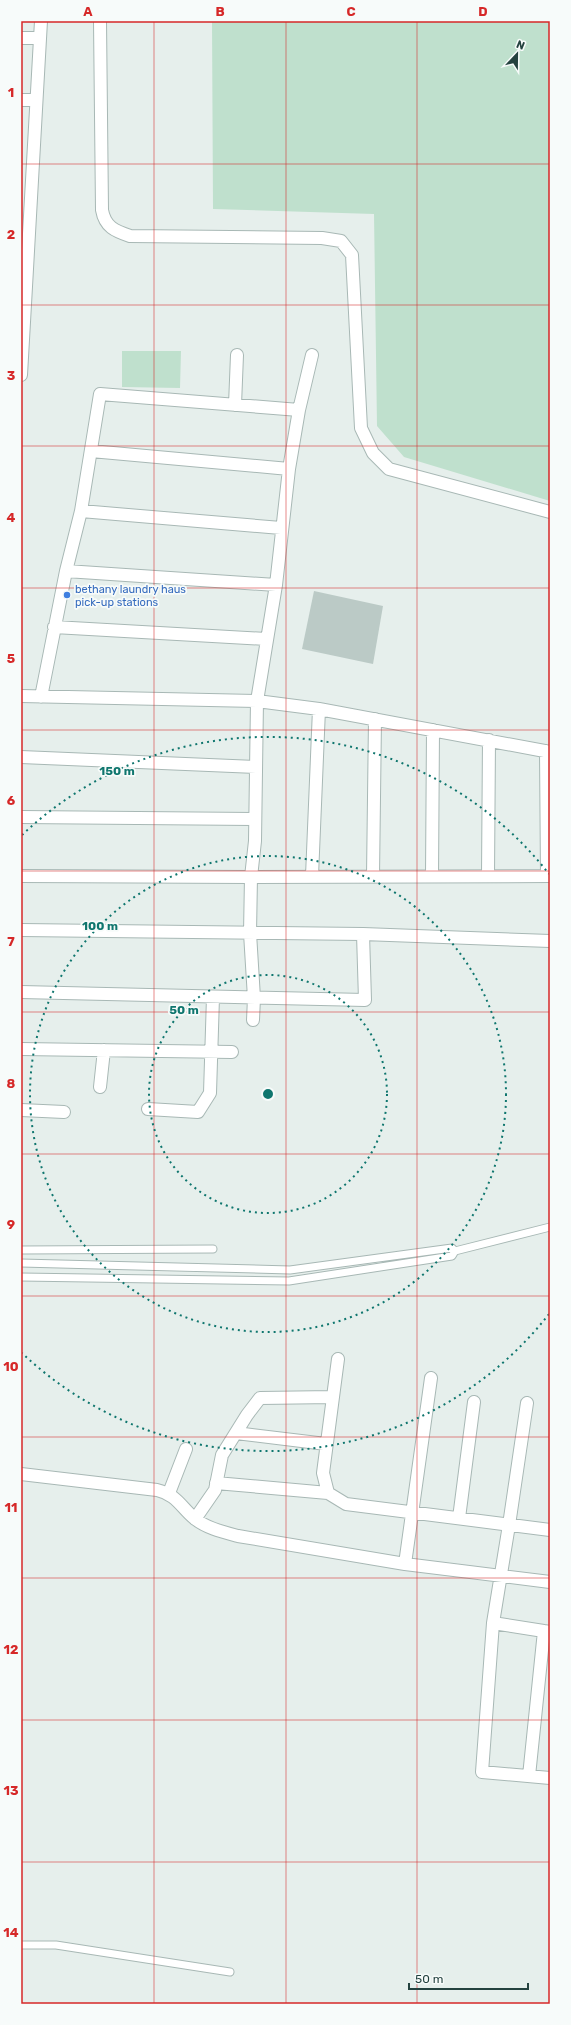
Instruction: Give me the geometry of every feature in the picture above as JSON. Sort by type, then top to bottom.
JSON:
[{"type":"street","points":[[21,371],[27,159],[36,100],[41,21]]},
{"type":"street","points":[[100,21],[102,210],[104,220],[111,229],[130,236],[322,238],[341,242],[352,255],[361,428],[373,453],[389,469],[550,512]]},
{"type":"street","points":[[21,38],[40,38]]},
{"type":"street","points":[[21,100],[36,100]]},
{"type":"street","points":[[235,405],[237,355]]},
{"type":"street","points":[[253,1020],[254,998],[250,933],[251,877],[255,841],[256,701],[276,585],[281,528],[289,469],[299,410],[312,355]]},
{"type":"street","points":[[41,696],[66,571],[81,511],[100,394],[299,410]]},
{"type":"street","points":[[91,451],[289,469]]},
{"type":"street","points":[[81,511],[281,528]]},
{"type":"street","points":[[66,571],[276,585]]},
{"type":"street","points":[[54,627],[266,639]]},
{"type":"street","points":[[21,696],[256,701],[319,709],[548,751],[548,876],[21,876]]},
{"type":"street","points":[[312,876],[319,709]]},
{"type":"street","points":[[373,876],[375,719]]},
{"type":"street","points":[[432,876],[433,730]]},
{"type":"street","points":[[488,740],[488,876]]},
{"type":"street","points":[[21,757],[256,766]]},
{"type":"street","points":[[21,817],[254,819]]},
{"type":"street","points":[[21,930],[363,934],[550,941]]},
{"type":"street","points":[[21,992],[365,1000],[363,934]]},
{"type":"street","points":[[148,1110],[198,1112],[210,1093],[213,997]]},
{"type":"street","points":[[21,1050],[232,1052]]},
{"type":"street","points":[[100,1087],[104,1050]]},
{"type":"street","points":[[21,1110],[64,1112]]},
{"type":"street","points":[[328,1493],[322,1473],[338,1359]]},
{"type":"street","points":[[405,1564],[431,1378]]},
{"type":"street","points":[[195,1519],[215,1490],[222,1455],[260,1398],[333,1397]]},
{"type":"street","points":[[459,1518],[474,1402]]},
{"type":"street","points":[[527,1403],[510,1525],[493,1623],[482,1772],[550,1778]]},
{"type":"street","points":[[236,1434],[326,1444]]},
{"type":"street","points":[[169,1493],[186,1449]]},
{"type":"street","points":[[21,1474],[157,1490],[169,1493],[195,1519],[212,1529],[238,1536],[405,1564],[550,1582]]},
{"type":"street","points":[[216,1483],[328,1493],[346,1504],[550,1530]]},
{"type":"street","points":[[493,1623],[547,1631],[529,1776]]},
{"type":"lane","points":[[21,1277],[289,1281],[452,1256],[455,1251],[550,1227]]},
{"type":"lane","points":[[21,1263],[290,1270],[452,1248],[455,1251]]},
{"type":"lane","points":[[21,1250],[213,1249]]},
{"type":"lane","points":[[97,1278],[98,1265]]},
{"type":"lane","points":[[21,1946],[56,1945],[230,1972]]},
{"type":"green space","points":[[212,21],[550,21],[550,501],[404,457],[377,426],[374,214],[213,209]]},
{"type":"green space","points":[[122,351],[181,351],[180,388],[122,387]]},
{"type":"building","points":[[314,591],[383,606],[373,664],[302,649]]},
{"type":"place","name":"bethany laundry haus pick-up stations","points":[[67,595]]}]
